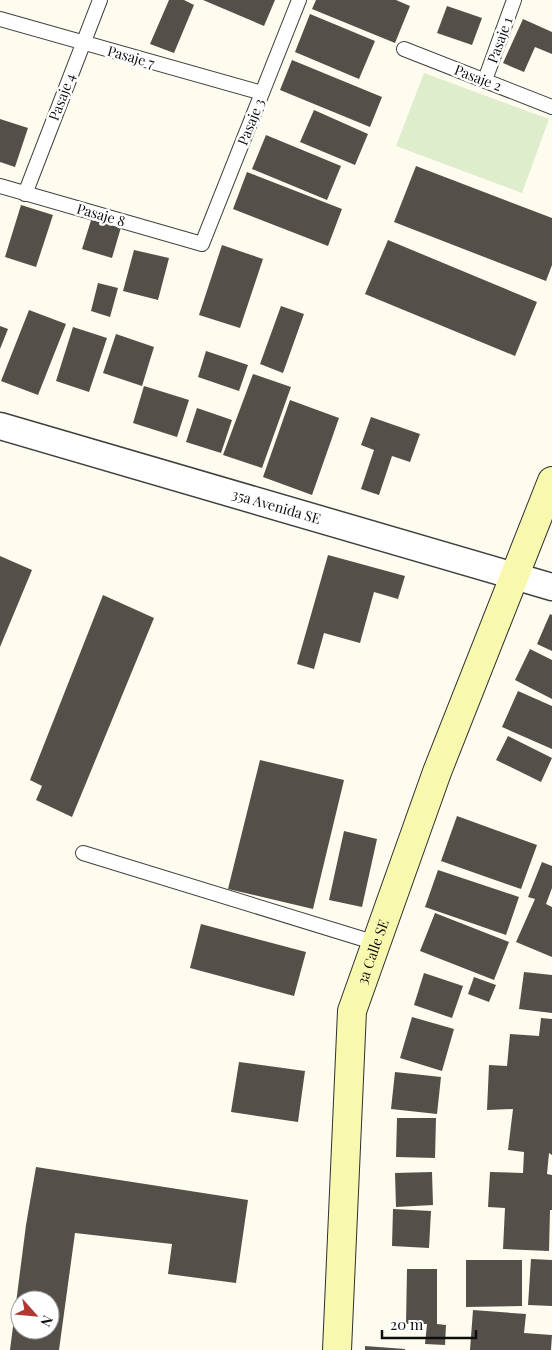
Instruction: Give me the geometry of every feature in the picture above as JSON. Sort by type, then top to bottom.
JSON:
[{"type":"street","name":"35a Avenida SE","points":[[0,426],[552,587]]},
{"type":"street","name":"3a Calle SE","points":[[337,1350],[352,1011],[436,772],[552,481]]},
{"type":"lane","name":"Pasaje 4","points":[[25,194],[100,0]]},
{"type":"lane","name":"Pasaje 3","points":[[202,244],[298,0]]},
{"type":"lane","name":"Pasaje 1","points":[[485,80],[514,0]]},
{"type":"lane","name":"Pasaje 7","points":[[0,19],[262,93]]},
{"type":"lane","name":"Pasaje 2","points":[[404,49],[552,107]]},
{"type":"lane","name":"Pasaje 8","points":[[0,186],[202,244]]},
{"type":"lane","points":[[83,853],[376,943]]},
{"type":"green space","points":[[424,73],[549,119],[522,193],[396,146]]},
{"type":"building","points":[[169,0],[184,0],[194,5],[174,53],[150,44]]},
{"type":"building","points":[[203,0],[275,0],[264,26]]},
{"type":"building","points":[[316,0],[396,0],[410,6],[395,43],[312,9]]},
{"type":"building","points":[[447,6],[482,18],[472,45],[437,33]]},
{"type":"building","points":[[310,14],[375,41],[359,79],[295,52]]},
{"type":"building","points":[[523,19],[552,32],[552,54],[535,47],[524,72],[503,63]]},
{"type":"building","points":[[292,60],[382,97],[370,127],[280,90]]},
{"type":"building","points":[[314,110],[368,134],[355,165],[300,142]]},
{"type":"building","points":[[0,119],[28,128],[15,167],[0,162]]},
{"type":"building","points":[[266,135],[341,166],[327,200],[252,169]]},
{"type":"building","points":[[416,166],[552,218],[552,265],[546,281],[394,222]]},
{"type":"building","points":[[247,172],[342,209],[328,246],[233,209]]},
{"type":"building","points":[[21,205],[53,215],[36,267],[5,257]]},
{"type":"building","points":[[93,214],[122,224],[112,258],[82,249]]},
{"type":"building","points":[[388,240],[537,302],[515,356],[365,294]]},
{"type":"building","points":[[222,245],[263,259],[240,328],[199,315]]},
{"type":"building","points":[[134,250],[169,258],[158,300],[123,291]]},
{"type":"building","points":[[98,283],[118,288],[110,317],[91,311]]},
{"type":"building","points":[[281,306],[304,314],[283,373],[260,364]]},
{"type":"building","points":[[29,310],[66,324],[38,395],[1,381]]},
{"type":"building","points":[[0,326],[8,329],[0,349]]},
{"type":"building","points":[[73,327],[107,338],[89,392],[56,381]]},
{"type":"building","points":[[116,334],[154,347],[142,386],[103,373]]},
{"type":"building","points":[[206,351],[248,365],[239,391],[198,377]]},
{"type":"building","points":[[253,374],[291,387],[262,468],[223,455]]},
{"type":"building","points":[[144,386],[189,400],[177,437],[133,423]]},
{"type":"building","points":[[290,400],[339,418],[312,495],[263,477]]},
{"type":"building","points":[[197,408],[232,420],[221,453],[186,442]]},
{"type":"building","points":[[371,417],[420,434],[410,462],[392,456],[379,495],[361,489],[374,450],[361,445]]},
{"type":"building","points":[[328,555],[405,576],[398,599],[374,592],[360,643],[324,633],[314,669],[297,664]]},
{"type":"building","points":[[0,556],[32,570],[0,647]]},
{"type":"building","points":[[103,595],[154,618],[72,817],[36,800],[42,786],[30,780]]},
{"type":"building","points":[[550,614],[552,615],[552,651],[537,644]]},
{"type":"building","points":[[530,649],[552,660],[552,699],[515,680]]},
{"type":"building","points":[[518,691],[552,706],[552,749],[502,727]]},
{"type":"building","points":[[508,736],[552,758],[541,782],[496,760]]},
{"type":"building","points":[[260,760],[344,780],[313,909],[228,889]]},
{"type":"building","points":[[457,816],[537,845],[521,889],[441,861]]},
{"type":"building","points":[[344,831],[377,839],[362,907],[329,900]]},
{"type":"building","points":[[542,862],[552,866],[552,888],[546,904],[552,907],[552,957],[516,942],[535,899],[528,897]]},
{"type":"building","points":[[438,870],[519,897],[506,935],[425,907]]},
{"type":"building","points":[[435,913],[509,942],[494,980],[420,951]]},
{"type":"building","points":[[201,924],[306,952],[294,996],[190,968]]},
{"type":"building","points":[[524,972],[552,975],[552,1013],[519,1009]]},
{"type":"building","points":[[424,973],[463,986],[452,1018],[414,1005]]},
{"type":"building","points":[[474,977],[496,985],[489,1002],[468,994]]},
{"type":"building","points":[[412,1017],[454,1029],[442,1071],[400,1058]]},
{"type":"building","points":[[541,1018],[552,1019],[552,1155],[549,1153],[547,1174],[552,1175],[549,1251],[503,1249],[505,1208],[488,1207],[490,1172],[523,1173],[524,1152],[508,1150],[513,1109],[487,1110],[489,1065],[507,1066],[510,1034],[539,1036]]},
{"type":"building","points":[[239,1062],[305,1071],[298,1122],[231,1112]]},
{"type":"building","points":[[395,1072],[441,1077],[437,1114],[391,1109]]},
{"type":"building","points":[[397,1118],[436,1118],[435,1158],[396,1157]]},
{"type":"building","points":[[36,1167],[248,1200],[236,1283],[168,1274],[172,1244],[75,1233],[59,1350],[10,1350],[11,1340],[60,1340],[60,1290],[18,1290]]},
{"type":"building","points":[[432,1172],[433,1205],[396,1207],[395,1173]]},
{"type":"building","points":[[393,1209],[431,1211],[429,1248],[392,1246]]},
{"type":"building","points":[[531,1259],[552,1260],[552,1306],[528,1305]]},
{"type":"building","points":[[466,1260],[522,1260],[522,1306],[466,1307]]},
{"type":"building","points":[[407,1269],[437,1269],[437,1324],[446,1325],[445,1345],[425,1344],[427,1324],[406,1324]]},
{"type":"building","points":[[473,1310],[526,1314],[524,1333],[552,1335],[551,1350],[470,1350]]},
{"type":"building","points":[[365,1346],[405,1349],[405,1350],[365,1350]]}]
